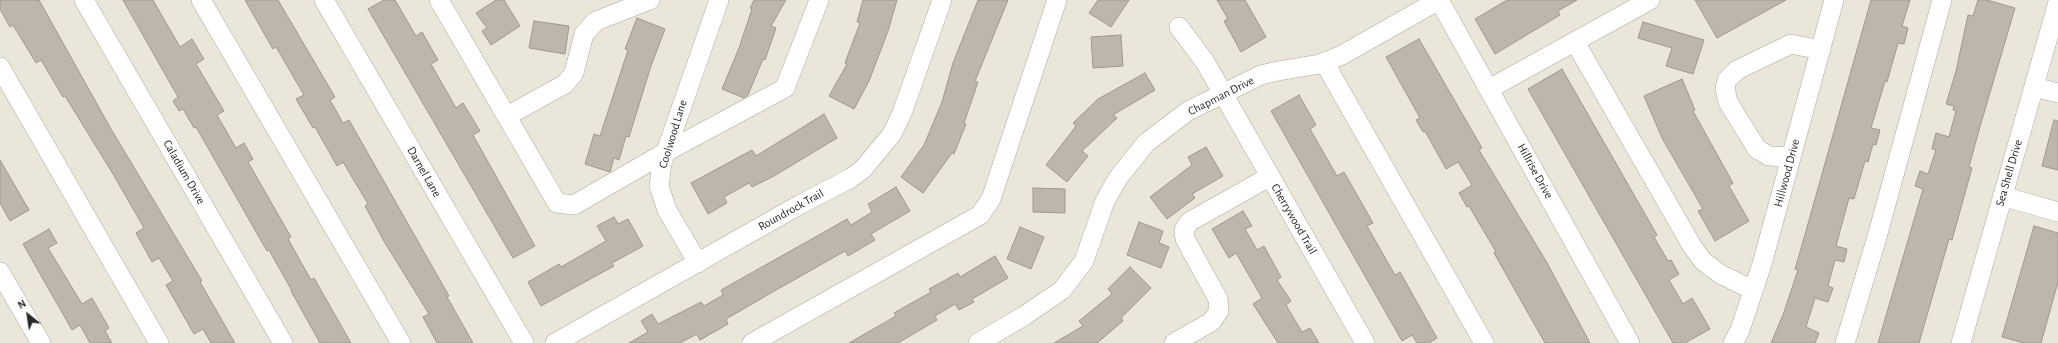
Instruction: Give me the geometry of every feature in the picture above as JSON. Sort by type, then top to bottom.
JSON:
[{"type":"street","name":"Caladium Drive","points":[[84,0],[283,343]]},
{"type":"street","points":[[201,0],[401,343]]},
{"type":"street","name":"Darnel Lane","points":[[324,0],[524,343]]},
{"type":"street","points":[[439,0],[558,203],[574,205],[666,152],[785,88],[819,0]]},
{"type":"street","points":[[507,116],[565,84],[574,73],[584,34],[596,21],[650,0]]},
{"type":"street","name":"Coolwood Lane","points":[[698,263],[667,210],[660,186],[662,163],[718,0]]},
{"type":"street","name":"Roundrock Trail","points":[[555,343],[801,204],[851,178],[868,164],[892,134],[902,113],[942,0]]},
{"type":"street","points":[[752,343],[980,215],[991,199],[1057,0]]},
{"type":"street","name":"Chapman Drive","points":[[978,343],[1024,316],[1062,290],[1084,261],[1105,201],[1118,178],[1146,143],[1188,111],[1261,75],[1324,62],[1342,55],[1439,0]]},
{"type":"street","name":"Hillrise Drive","points":[[1439,0],[1630,343]]},
{"type":"street","points":[[1489,89],[1650,0]]},
{"type":"street","name":"Hillwood Drive","points":[[1733,343],[1740,330],[1754,290],[1834,0]]},
{"type":"street","points":[[1845,343],[1877,237],[1942,0]]},
{"type":"street","name":"Sea Shell Drive","points":[[1961,343],[2058,2]]},
{"type":"street","name":"Cherrywood Trail","points":[[1179,27],[1201,57],[1365,343]]},
{"type":"street","points":[[1575,42],[1692,246],[1703,261],[1720,274],[1754,290]]},
{"type":"street","points":[[1791,157],[1769,156],[1757,149],[1728,102],[1726,88],[1727,80],[1737,70],[1791,44],[1821,50]]},
{"type":"street","points":[[1324,62],[1484,343]]},
{"type":"street","points":[[0,67],[159,343]]},
{"type":"street","points":[[2034,87],[2058,93]]},
{"type":"street","points":[[1174,343],[1211,322],[1219,311],[1218,299],[1184,239],[1184,230],[1189,222],[1269,177]]},
{"type":"street","points":[[2002,196],[2058,212]]},
{"type":"street","points":[[0,272],[41,343]]},
{"type":"building","points":[[0,0],[39,0],[111,129],[202,281],[200,282],[235,343],[211,343],[203,329],[194,334],[166,285],[173,281],[159,258],[152,262],[136,233],[144,228],[113,174],[41,60],[36,63],[13,25],[10,27],[0,9]]},
{"type":"building","points":[[123,0],[153,0],[180,47],[192,39],[204,59],[196,64],[224,111],[217,115],[236,148],[244,143],[253,159],[248,162],[291,237],[288,239],[311,280],[314,278],[351,343],[320,343],[269,250],[267,251],[196,127],[194,128],[183,109],[179,111],[173,101],[178,97]]},
{"type":"building","points":[[245,0],[278,0],[335,97],[330,100],[343,123],[349,120],[449,296],[447,297],[473,343],[437,343],[423,317],[429,314],[385,243],[365,206],[368,204],[343,162],[337,166],[315,127],[313,128],[296,99],[304,95],[276,47],[273,49]]},
{"type":"building","points":[[384,0],[395,0],[416,36],[422,32],[438,60],[431,64],[456,108],[463,103],[480,131],[473,135],[535,246],[513,258],[368,9]]},
{"type":"building","points":[[496,0],[504,0],[520,26],[491,45],[482,31],[487,28],[476,13]]},
{"type":"building","points":[[754,0],[786,0],[771,26],[776,28],[765,60],[763,59],[748,95],[744,98],[722,89],[739,48],[752,9],[750,8]]},
{"type":"building","points":[[863,0],[897,0],[888,31],[869,81],[854,109],[829,96],[847,64],[845,63],[860,23],[857,22]]},
{"type":"building","points":[[978,0],[1008,0],[975,81],[978,82],[964,123],[966,124],[954,154],[952,153],[923,193],[901,177],[924,145],[942,102],[953,63]]},
{"type":"building","points":[[1098,0],[1129,0],[1111,27],[1089,13]]},
{"type":"building","points":[[1217,0],[1245,0],[1266,37],[1241,52],[1224,21],[1228,19]]},
{"type":"building","points":[[1507,0],[1577,0],[1558,11],[1560,15],[1495,54],[1475,19]]},
{"type":"building","points":[[1695,0],[1786,0],[1717,38]]},
{"type":"building","points":[[1871,0],[1910,0],[1902,26],[1908,28],[1904,44],[1898,43],[1887,82],[1885,81],[1871,128],[1880,130],[1876,145],[1873,144],[1868,162],[1865,161],[1854,199],[1849,198],[1836,246],[1847,249],[1844,262],[1835,260],[1828,286],[1833,288],[1828,302],[1815,298],[1806,327],[1819,333],[1815,343],[1771,343],[1783,315],[1798,270],[1795,269]]},
{"type":"building","points":[[1978,0],[1987,0],[2015,8],[1979,130],[1969,167],[1972,168],[1952,240],[1949,239],[1919,343],[1878,343],[1923,189],[1915,186],[1920,171],[1928,174],[1936,150],[1932,149],[1936,133],[1949,137],[1956,111],[1953,110],[1954,106],[1946,104],[1956,71],[1968,15],[1973,16]]},
{"type":"building","points":[[637,18],[665,29],[651,66],[629,137],[626,136],[619,160],[614,158],[610,172],[585,164],[594,134],[600,136],[628,50],[625,49]]},
{"type":"building","points":[[534,21],[569,26],[565,54],[529,48]]},
{"type":"building","points":[[1643,22],[1704,40],[1693,74],[1666,66],[1672,48],[1638,38]]},
{"type":"building","points":[[1121,35],[1123,66],[1093,68],[1091,37]]},
{"type":"building","points":[[1419,39],[1482,148],[1479,150],[1546,261],[1590,343],[1545,343],[1494,253],[1496,252],[1469,206],[1467,207],[1459,193],[1472,185],[1458,162],[1446,169],[1425,131],[1423,132],[1416,120],[1420,118],[1386,57]]},
{"type":"building","points":[[1562,69],[1657,235],[1654,237],[1668,261],[1671,260],[1679,274],[1669,280],[1683,304],[1692,298],[1710,329],[1685,343],[1673,343],[1528,89]]},
{"type":"building","points":[[1145,73],[1155,90],[1113,115],[1117,118],[1082,151],[1088,156],[1067,182],[1046,165],[1076,126],[1073,123],[1098,99]]},
{"type":"building","points":[[1682,79],[1695,110],[1693,111],[1733,183],[1729,186],[1749,221],[1715,241],[1698,211],[1703,209],[1662,138],[1644,96]]},
{"type":"building","points":[[1299,95],[1316,125],[1310,129],[1337,176],[1344,172],[1373,223],[1367,226],[1395,275],[1400,272],[1437,338],[1429,343],[1417,343],[1412,335],[1402,341],[1271,111]]},
{"type":"building","points":[[824,114],[837,138],[774,176],[752,187],[749,183],[724,197],[727,203],[708,214],[691,183],[752,150],[756,156]]},
{"type":"building","points":[[2054,120],[2058,121],[2058,170],[2042,166]]},
{"type":"building","points":[[1206,147],[1223,176],[1192,194],[1195,198],[1167,219],[1150,197],[1192,165],[1188,157]]},
{"type":"building","points":[[0,160],[29,210],[10,221],[0,203]]},
{"type":"building","points":[[896,187],[910,211],[871,234],[875,240],[848,256],[845,251],[771,293],[726,319],[728,324],[700,340],[697,334],[680,343],[629,343],[648,332],[641,321],[652,314],[658,324],[701,302],[704,306],[723,295],[721,290],[847,219],[851,225],[872,212],[868,204]]},
{"type":"building","points":[[1033,188],[1065,189],[1065,213],[1033,212]]},
{"type":"building","points":[[1243,211],[1252,226],[1245,229],[1257,250],[1264,246],[1281,277],[1277,280],[1291,301],[1286,305],[1302,332],[1310,328],[1319,343],[1278,343],[1253,304],[1262,298],[1236,253],[1229,258],[1212,229]]},
{"type":"building","points":[[614,217],[618,224],[628,219],[643,246],[612,263],[614,266],[541,306],[528,282],[559,264],[561,267],[606,241],[597,226]]},
{"type":"building","points":[[1139,222],[1163,231],[1159,243],[1169,247],[1161,268],[1127,255]]},
{"type":"building","points":[[2034,226],[2058,233],[2058,282],[2041,343],[2024,343],[2002,337]]},
{"type":"building","points":[[1020,227],[1044,237],[1031,269],[1007,259]]},
{"type":"building","points":[[49,229],[57,243],[48,248],[82,304],[92,298],[109,328],[105,331],[112,343],[90,343],[80,325],[72,330],[23,244]]},
{"type":"building","points":[[995,256],[1008,278],[972,299],[974,302],[959,310],[955,304],[935,316],[937,320],[898,343],[849,343],[896,316],[894,313],[931,292],[929,289],[958,273],[960,277]]},
{"type":"building","points":[[1130,267],[1151,288],[1121,318],[1123,321],[1097,343],[1054,343],[1083,326],[1079,321],[1112,294],[1108,289]]}]
